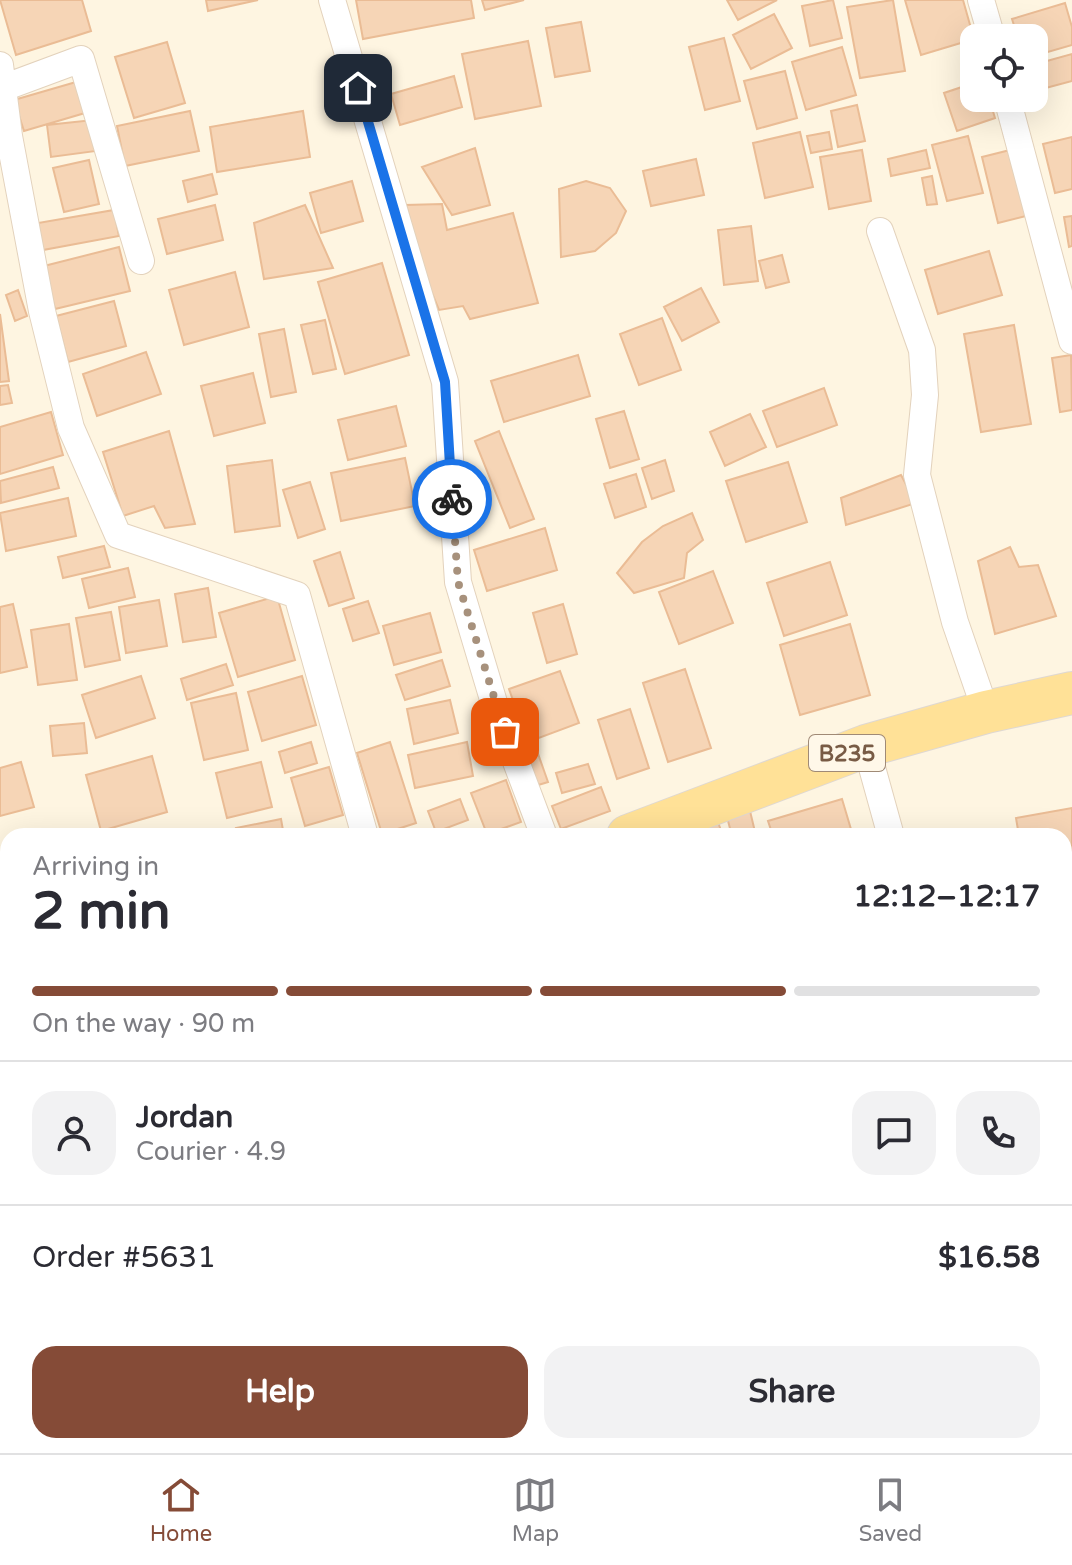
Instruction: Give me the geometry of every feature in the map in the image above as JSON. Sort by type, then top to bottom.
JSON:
[{"type":"main road","name":"B235","points":[[649,828],[866,746],[986,712],[1072,693]]},
{"type":"street","points":[[332,0],[445,382],[458,582],[495,706],[541,828]]},
{"type":"street","points":[[981,0],[988,24]]},
{"type":"street","points":[[141,261],[81,59],[1,81],[42,311],[71,428],[118,535],[297,595],[363,828]]},
{"type":"street","points":[[1011,112],[1072,341]]},
{"type":"street","points":[[880,231],[922,350],[925,395],[917,475],[955,622],[986,712]]},
{"type":"street","points":[[866,746],[889,828]]},
{"type":"building","points":[[0,0],[82,0],[91,31],[16,55]]},
{"type":"building","points":[[206,0],[258,0],[208,11]]},
{"type":"building","points":[[356,0],[471,0],[474,18],[363,39]]},
{"type":"building","points":[[482,0],[524,0],[485,10]]},
{"type":"building","points":[[727,0],[777,0],[738,20]]},
{"type":"building","points":[[833,0],[842,38],[810,46],[802,6]]},
{"type":"building","points":[[893,0],[905,71],[860,78],[847,7]]},
{"type":"building","points":[[905,0],[963,0],[970,24],[960,24],[960,43],[921,55]]},
{"type":"building","points":[[1065,3],[1072,27],[1072,45],[1048,52],[1048,24],[1014,24],[1012,19]]},
{"type":"building","points":[[774,14],[792,48],[751,69],[733,35]]},
{"type":"building","points":[[581,22],[590,71],[555,77],[546,28]]},
{"type":"building","points":[[724,38],[740,101],[705,110],[689,47]]},
{"type":"building","points":[[528,41],[541,106],[475,119],[462,54]]},
{"type":"building","points":[[167,42],[185,103],[134,118],[115,57]]},
{"type":"building","points":[[842,47],[856,95],[806,110],[792,62]]},
{"type":"building","points":[[1072,54],[1072,81],[1048,87],[1048,61]]},
{"type":"building","points":[[785,71],[797,118],[757,129],[744,81]]},
{"type":"building","points":[[454,76],[462,107],[400,125],[391,94]]},
{"type":"building","points":[[76,82],[85,113],[24,131],[14,100]]},
{"type":"building","points":[[960,88],[960,112],[993,112],[995,118],[957,131],[944,93]]},
{"type":"building","points":[[857,105],[865,141],[838,147],[831,111]]},
{"type":"building","points":[[190,111],[199,151],[125,166],[117,126]]},
{"type":"building","points":[[303,111],[310,157],[217,172],[210,127]]},
{"type":"building","points":[[93,120],[96,151],[51,157],[47,125]]},
{"type":"building","points":[[800,132],[813,187],[765,198],[753,143]]},
{"type":"building","points":[[829,132],[832,149],[811,153],[807,136]]},
{"type":"building","points":[[968,136],[983,193],[947,201],[932,145]]},
{"type":"building","points":[[1072,137],[1072,189],[1055,193],[1043,144]]},
{"type":"building","points":[[475,148],[490,205],[452,215],[422,167]]},
{"type":"building","points":[[1014,149],[1030,215],[998,223],[982,157]]},
{"type":"building","points":[[862,150],[871,201],[829,209],[820,157]]},
{"type":"building","points":[[926,150],[930,168],[891,176],[888,159]]},
{"type":"building","points":[[696,159],[704,195],[651,206],[643,171]]},
{"type":"building","points":[[89,160],[99,204],[64,212],[53,168]]},
{"type":"building","points":[[212,174],[217,194],[188,202],[183,181]]},
{"type":"building","points":[[932,176],[937,204],[927,205],[922,178]]},
{"type":"building","points":[[352,181],[363,221],[321,233],[310,193]]},
{"type":"building","points":[[586,181],[610,188],[626,211],[616,233],[595,251],[561,257],[559,189]]},
{"type":"building","points":[[442,204],[447,230],[513,213],[538,303],[470,319],[463,306],[439,310],[426,279],[406,205]]},
{"type":"building","points":[[215,205],[223,240],[167,254],[158,219]]},
{"type":"building","points":[[305,205],[333,268],[264,279],[254,223]]},
{"type":"building","points":[[114,210],[119,236],[43,250],[38,223]]},
{"type":"building","points":[[1072,216],[1072,246],[1069,247],[1064,217]]},
{"type":"building","points":[[751,226],[758,281],[724,285],[718,230]]},
{"type":"building","points":[[119,247],[130,291],[55,309],[44,266]]},
{"type":"building","points":[[989,251],[1002,295],[938,314],[925,270]]},
{"type":"building","points":[[782,255],[789,282],[766,288],[759,261]]},
{"type":"building","points":[[382,263],[409,355],[345,374],[318,282]]},
{"type":"building","points":[[235,272],[249,327],[184,345],[169,290]]},
{"type":"building","points":[[701,288],[719,322],[682,341],[664,307]]},
{"type":"building","points":[[18,290],[27,316],[15,321],[6,295]]},
{"type":"building","points":[[114,301],[126,346],[68,362],[56,316]]},
{"type":"building","points":[[0,314],[9,381],[0,382]]},
{"type":"building","points":[[662,318],[681,370],[639,385],[620,334]]},
{"type":"building","points":[[325,320],[336,369],[313,374],[301,325]]},
{"type":"building","points":[[1014,325],[1031,424],[981,432],[964,334]]},
{"type":"building","points":[[284,329],[296,392],[271,397],[259,334]]},
{"type":"building","points":[[146,352],[161,394],[97,416],[83,374]]},
{"type":"building","points":[[578,355],[590,396],[504,422],[491,381]]},
{"type":"building","points":[[1071,355],[1072,410],[1060,412],[1052,358]]},
{"type":"building","points":[[253,373],[265,423],[214,436],[201,386]]},
{"type":"building","points":[[8,385],[12,403],[0,405],[0,386]]},
{"type":"building","points":[[824,388],[837,425],[777,447],[763,411]]},
{"type":"building","points":[[396,406],[406,446],[348,460],[338,420]]},
{"type":"building","points":[[624,411],[639,459],[610,468],[596,419]]},
{"type":"building","points":[[51,412],[63,455],[0,474],[0,427]]},
{"type":"building","points":[[750,414],[766,447],[725,466],[710,432]]},
{"type":"building","points":[[169,431],[195,524],[165,528],[154,506],[123,516],[103,452]]},
{"type":"building","points":[[499,431],[534,519],[510,528],[475,441]]},
{"type":"building","points":[[405,458],[415,506],[341,521],[331,473]]},
{"type":"building","points":[[272,460],[280,526],[235,532],[227,466]]},
{"type":"building","points":[[665,460],[674,491],[652,499],[642,468]]},
{"type":"building","points":[[788,462],[807,522],[746,542],[726,481]]},
{"type":"building","points":[[53,467],[59,488],[1,503],[0,481]]},
{"type":"building","points":[[636,474],[646,507],[615,518],[604,484]]},
{"type":"building","points":[[901,475],[916,503],[846,525],[841,498]]},
{"type":"building","points":[[310,482],[325,529],[298,538],[283,490]]},
{"type":"building","points":[[68,498],[76,536],[6,551],[0,513]]},
{"type":"building","points":[[692,513],[703,540],[687,553],[684,578],[634,593],[617,573],[642,542],[663,526]]},
{"type":"building","points":[[545,528],[557,570],[487,591],[474,550]]},
{"type":"building","points":[[104,546],[110,567],[63,578],[58,557]]},
{"type":"building","points":[[1010,547],[1019,567],[1038,565],[1056,616],[995,634],[978,561]]},
{"type":"building","points":[[340,552],[354,598],[329,606],[314,561]]},
{"type":"building","points":[[830,562],[847,615],[784,636],[767,583]]},
{"type":"building","points":[[128,568],[135,597],[89,608],[82,579]]},
{"type":"building","points":[[713,571],[733,623],[679,644],[659,592]]},
{"type":"building","points":[[208,588],[216,637],[183,642],[175,594]]},
{"type":"building","points":[[277,596],[295,660],[238,677],[219,613]]},
{"type":"building","points":[[159,600],[167,646],[126,653],[119,607]]},
{"type":"building","points":[[368,601],[379,633],[353,641],[343,609]]},
{"type":"building","points":[[13,604],[27,667],[0,673],[0,607]]},
{"type":"building","points":[[563,604],[577,654],[547,663],[533,613]]},
{"type":"building","points":[[111,612],[120,660],[85,667],[76,618]]},
{"type":"building","points":[[430,613],[441,652],[394,665],[383,626]]},
{"type":"building","points":[[69,624],[77,680],[38,685],[31,630]]},
{"type":"building","points":[[850,624],[870,695],[800,715],[780,645]]},
{"type":"building","points":[[442,660],[450,686],[405,700],[396,675]]},
{"type":"building","points":[[226,664],[233,685],[187,700],[181,679]]},
{"type":"building","points":[[685,669],[711,748],[668,762],[643,683]]},
{"type":"building","points":[[560,671],[579,723],[528,742],[509,689]]},
{"type":"building","points":[[141,676],[155,718],[96,738],[82,695]]},
{"type":"building","points":[[302,676],[316,725],[262,741],[248,692]]},
{"type":"building","points":[[236,693],[248,750],[204,760],[191,703]]},
{"type":"building","points":[[450,700],[458,733],[414,744],[407,709]]},
{"type":"building","points":[[630,709],[649,768],[617,779],[598,720]]},
{"type":"building","points":[[84,723],[87,753],[53,756],[50,726]]},
{"type":"building","points":[[311,742],[317,763],[285,773],[279,752]]},
{"type":"building","points":[[390,742],[416,823],[401,828],[380,828],[357,753]]},
{"type":"building","points":[[467,742],[473,776],[415,788],[408,755]]},
{"type":"building","points":[[536,748],[548,782],[535,786],[523,753]]},
{"type":"building","points":[[152,756],[167,812],[111,828],[100,828],[86,775]]},
{"type":"building","points":[[21,762],[34,807],[0,816],[0,768]]},
{"type":"building","points":[[261,762],[272,807],[227,818],[216,773]]},
{"type":"building","points":[[588,764],[595,784],[562,793],[556,773]]},
{"type":"building","points":[[329,767],[343,815],[305,826],[291,778]]},
{"type":"building","points":[[506,780],[521,822],[504,828],[485,828],[471,793]]},
{"type":"building","points":[[601,787],[610,811],[561,828],[552,806]]},
{"type":"building","points":[[460,799],[468,820],[447,828],[434,828],[428,811]]},
{"type":"building","points":[[842,799],[851,828],[770,828],[768,821]]},
{"type":"building","points":[[1072,808],[1072,828],[1018,828],[1016,818]]},
{"type":"building","points":[[750,811],[754,828],[730,828],[727,817]]},
{"type":"building","points":[[715,814],[720,828],[690,828]]},
{"type":"building","points":[[281,819],[283,828],[236,828]]},
{"type":"way so far","points":[[452,499],[458,582],[505,732]]},
{"type":"route","points":[[358,88],[445,382],[452,499]]}]
